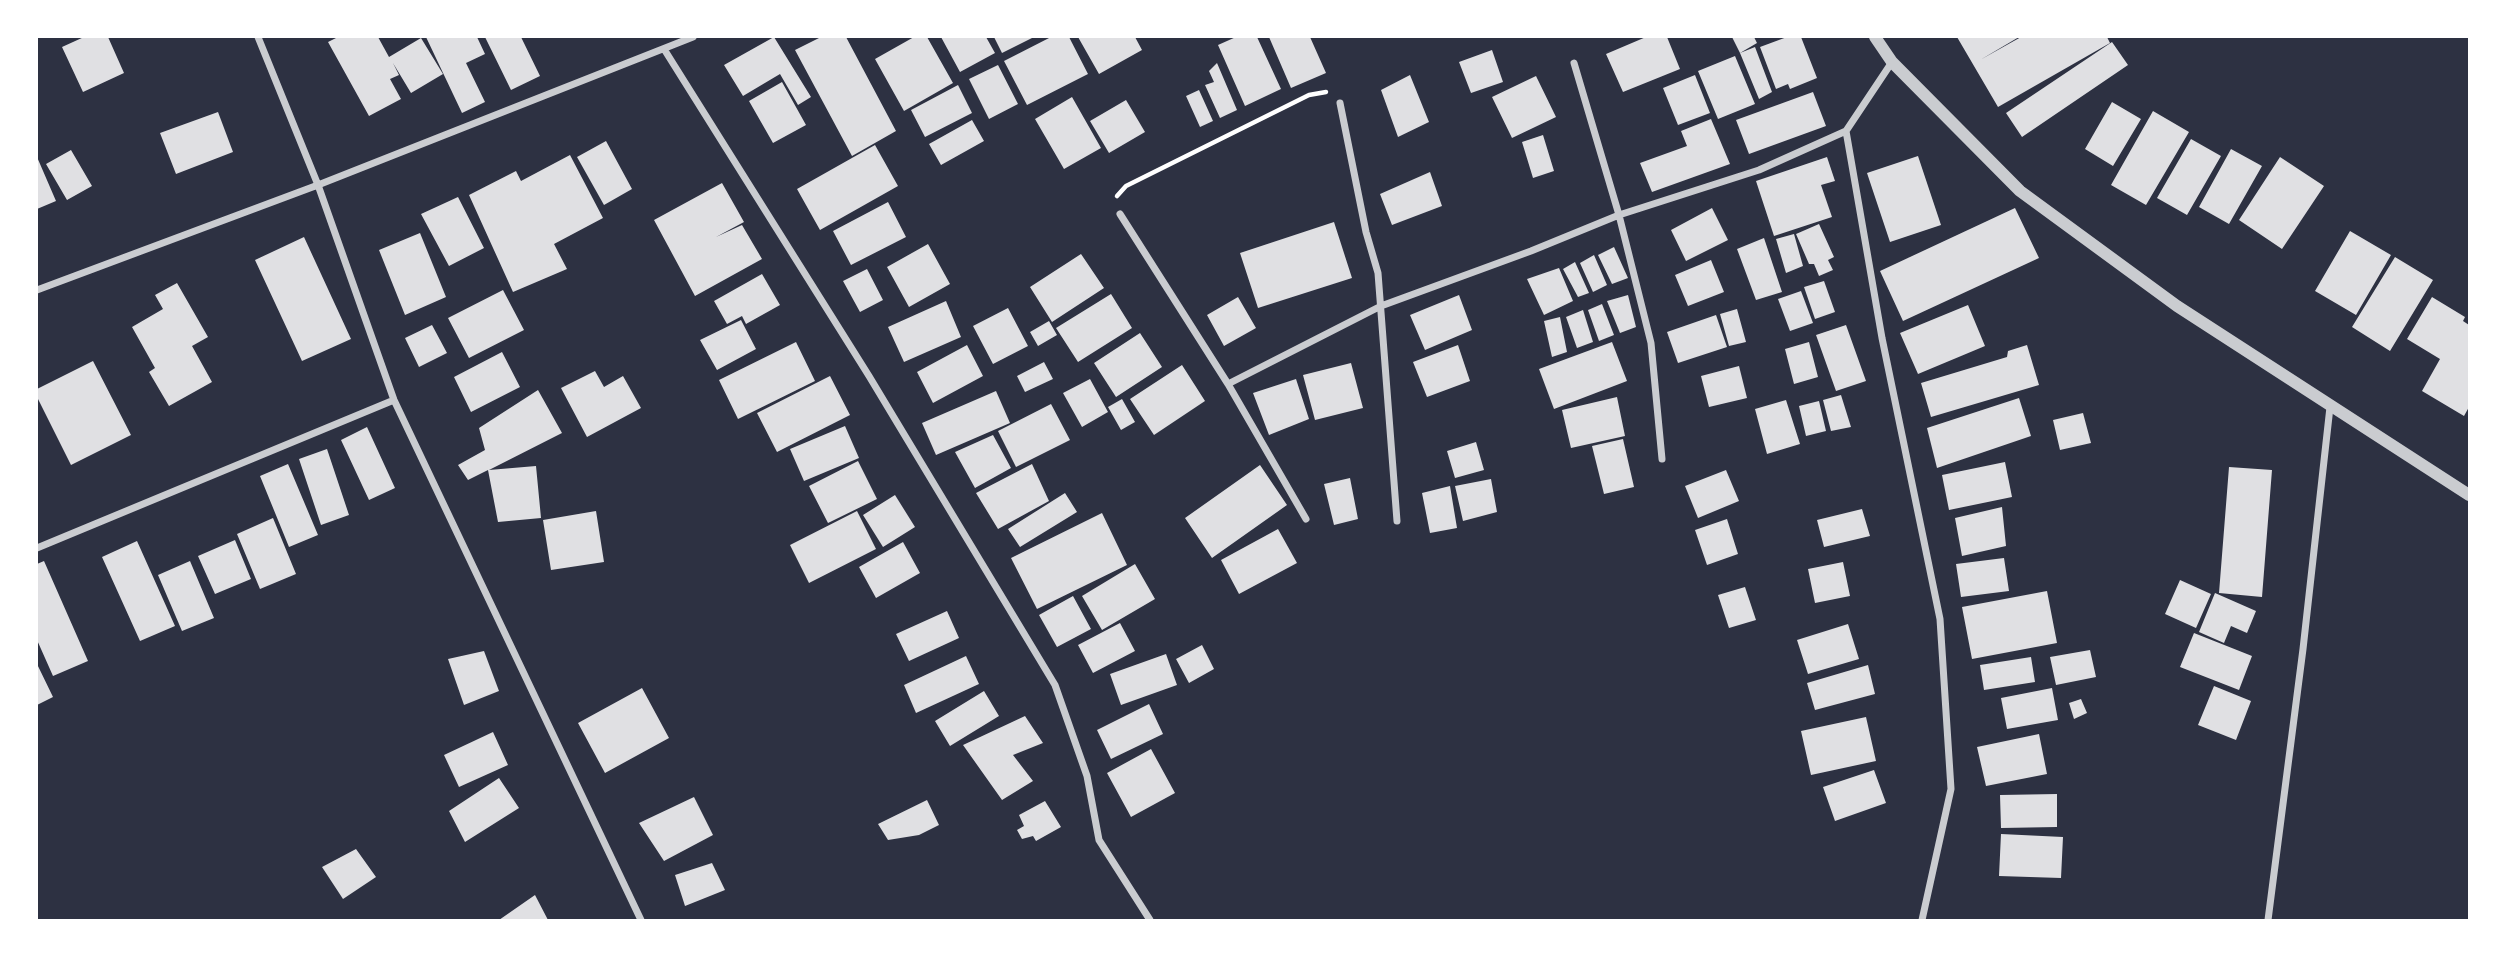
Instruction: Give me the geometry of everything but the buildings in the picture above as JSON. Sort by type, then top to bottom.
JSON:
[{"type":"street","points":[[258,37],[318,185],[394,400],[641,920]]},
{"type":"street","points":[[37,290],[318,185],[693,37]]},
{"type":"street","points":[[1875,37],[1892,62],[2020,191],[2177,306],[2469,495]]},
{"type":"street","points":[[664,49],[882,398],[1055,685],[1087,776],[1099,839],[1150,920]]},
{"type":"street","points":[[1574,62],[1619,215],[1651,343],[1662,459]]},
{"type":"street","points":[[1228,383],[1381,306],[1531,251],[1619,215],[1759,170],[1846,131],[1892,62]]},
{"type":"street","points":[[1340,103],[1366,232],[1378,273],[1397,521]]},
{"type":"street","points":[[1846,131],[1882,338],[1940,619],[1951,789],[1922,920]]},
{"type":"street","points":[[1120,214],[1228,383],[1306,519]]},
{"type":"street","points":[[37,548],[394,400]]},
{"type":"street","points":[[2268,920],[2304,649],[2330,407]]},
{"type":"path","points":[[1120,214],[1115,203],[1117,193],[1126,186],[1309,95],[1329,91],[1335,94],[1340,103]]}]
